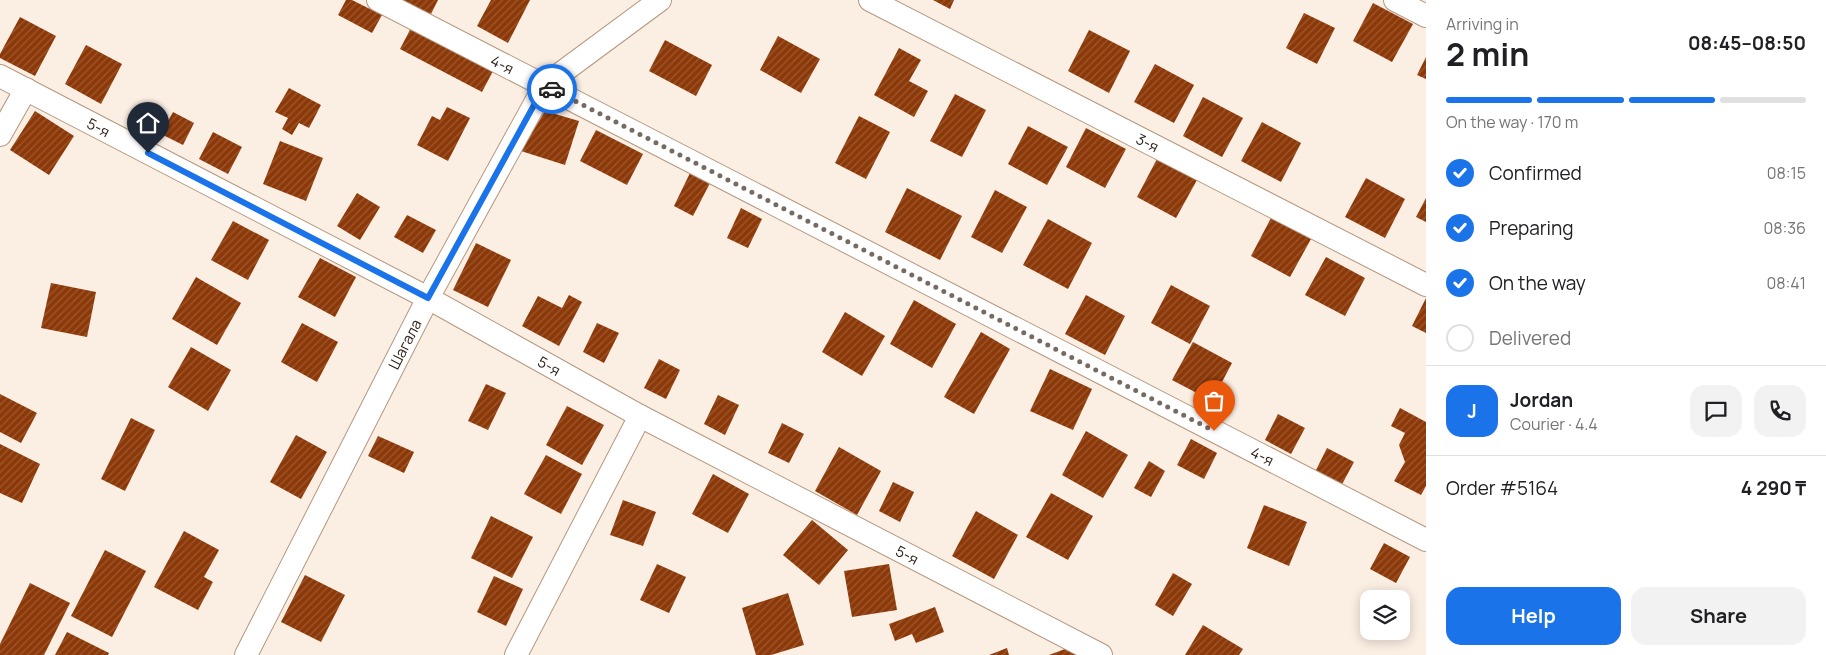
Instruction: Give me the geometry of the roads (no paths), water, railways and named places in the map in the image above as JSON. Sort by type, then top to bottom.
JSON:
[{"type":"street","name":"4-я","points":[[378,0],[1426,540]]},
{"type":"street","name":"Шагала","points":[[246,655],[428,298],[545,85],[660,0]]},
{"type":"street","name":"3-я","points":[[870,0],[1426,285]]},
{"type":"street","points":[[1395,0],[1426,16]]},
{"type":"street","name":"5-я","points":[[0,76],[428,298],[640,416],[1100,655]]},
{"type":"street","points":[[0,135],[26,89]]},
{"type":"street","points":[[516,655],[640,416]]}]
